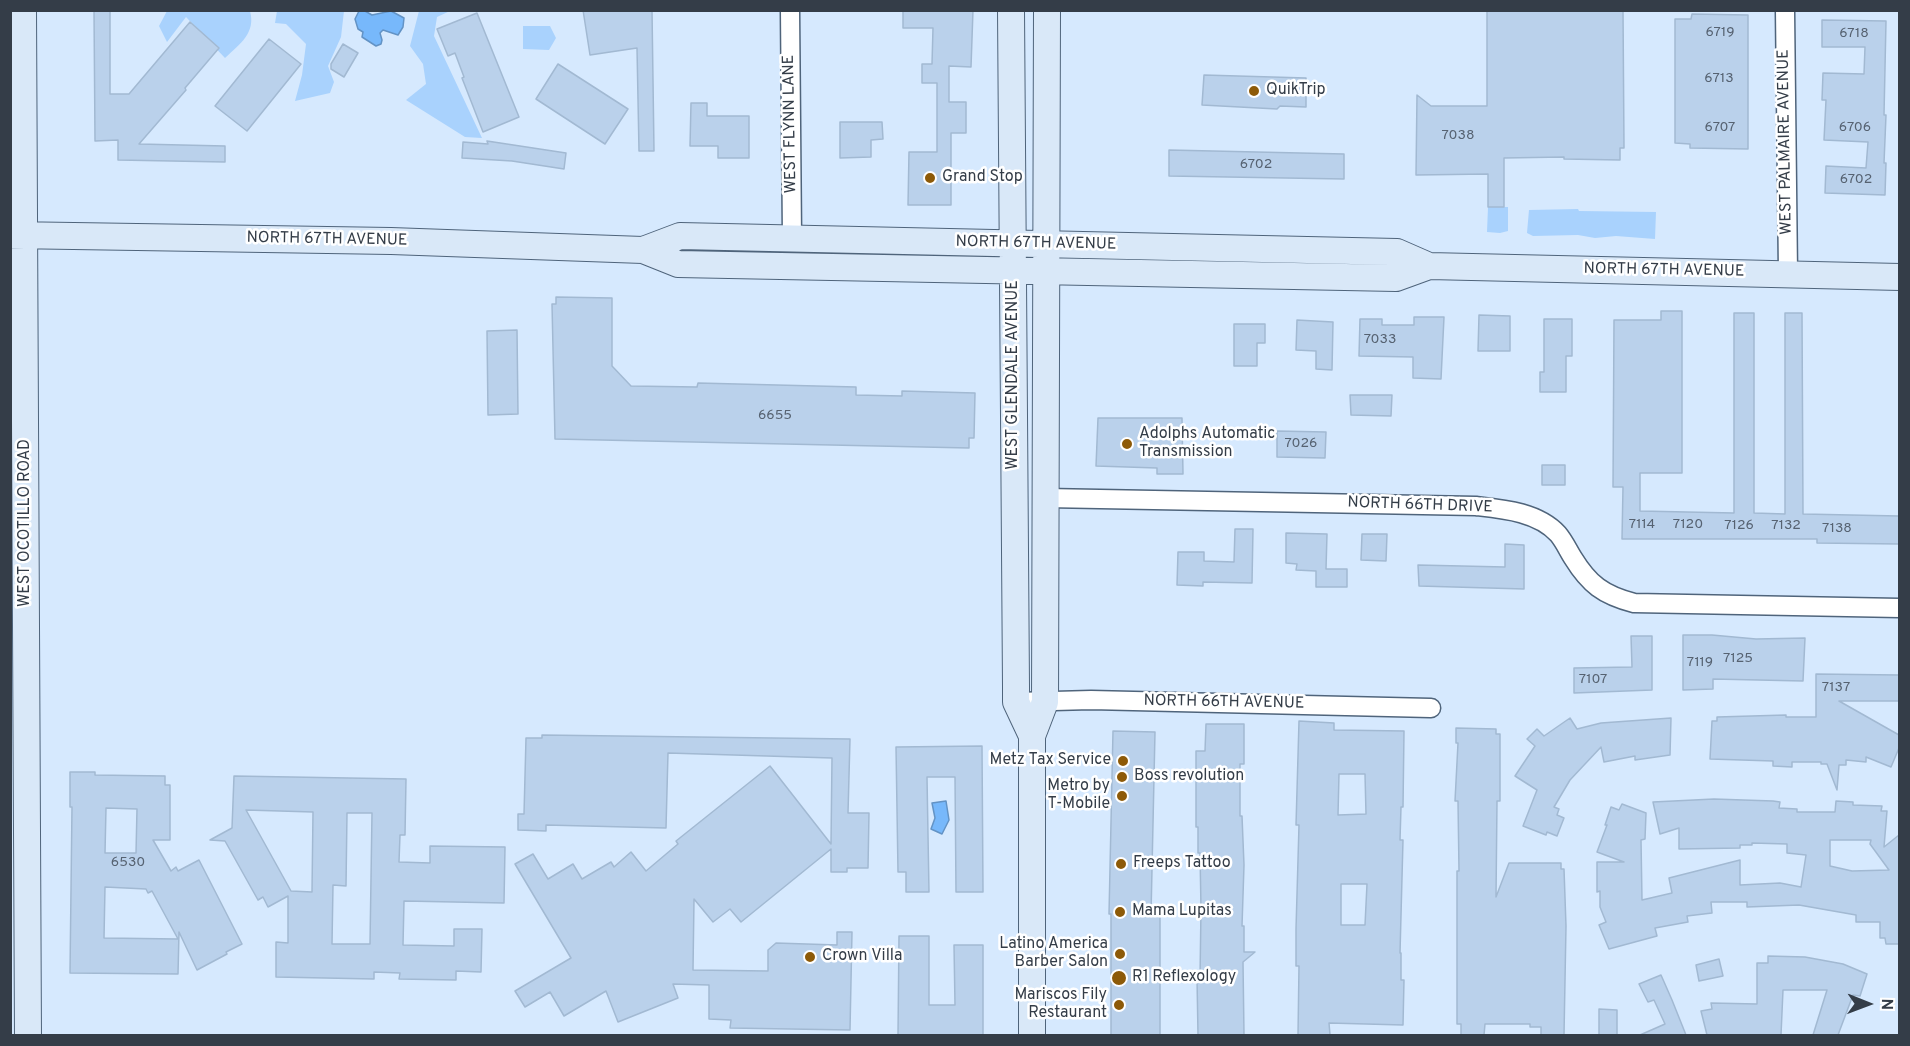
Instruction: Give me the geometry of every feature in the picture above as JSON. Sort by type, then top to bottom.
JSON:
[{"type":"main road","name":"WEST OCOTILLO ROAD","points":[[23,10],[18,235],[28,1035]]},
{"type":"main road","name":"WEST GLENDALE AVENUE","points":[[1011,10],[1016,702],[1032,736]]},
{"type":"main road","name":"WEST GLENDALE AVENUE","points":[[1032,1035],[1032,736],[1045,702],[1047,10]]},
{"type":"main road","name":"NORTH 67TH AVENUE","points":[[18,235],[379,241],[643,250],[678,264],[1396,278],[1429,266],[1899,277]]},
{"type":"main road","name":"NORTH 67TH AVENUE","points":[[643,250],[680,236],[1013,242],[1397,252],[1429,266]]},
{"type":"street","name":"WEST FLYNN LANE","points":[[790,10],[792,238]]},
{"type":"street","name":"WEST PALMAIRE AVENUE","points":[[1785,10],[1788,274]]},
{"type":"street","name":"NORTH 66TH DRIVE","points":[[1046,498],[1476,506],[1509,510],[1537,520],[1558,534],[1583,574],[1593,584],[1607,595],[1634,603],[1899,608]]},
{"type":"street","name":"NORTH 66TH AVENUE","points":[[1016,702],[1091,700],[1431,708]]},
{"type":"shaded area","points":[[167,11],[250,11],[251,26],[245,37],[225,58],[186,17],[167,42],[159,26]]},
{"type":"shaded area","points":[[277,11],[344,11],[341,37],[328,66],[334,82],[330,93],[295,101],[302,75],[306,44],[286,24],[275,23]]},
{"type":"shaded area","points":[[359,11],[372,15],[391,11],[404,18],[403,27],[398,35],[383,30],[380,33],[381,44],[376,46],[362,37],[363,32],[358,29],[355,19]]},
{"type":"shaded area","points":[[419,11],[450,11],[437,17],[434,36],[482,138],[465,137],[406,100],[426,84],[423,64],[410,46]]},
{"type":"shaded area","points":[[523,26],[550,26],[556,38],[549,50],[523,49]]},
{"type":"shaded area","points":[[1488,207],[1508,207],[1508,231],[1487,232]]},
{"type":"shaded area","points":[[1578,209],[1579,211],[1656,212],[1655,239],[1616,236],[1595,238],[1578,235],[1533,236],[1527,233],[1529,210]]},
{"type":"shaded area","points":[[946,801],[949,820],[942,834],[931,829],[935,818],[932,803]]},
{"type":"building","points":[[94,10],[110,10],[110,94],[129,94],[190,22],[219,48],[139,144],[225,146],[225,162],[118,160],[118,140],[95,141]]},
{"type":"building","points":[[583,10],[652,10],[654,151],[639,151],[637,48],[590,55]]},
{"type":"building","points":[[903,10],[973,10],[971,67],[949,66],[949,102],[966,102],[966,133],[951,133],[951,205],[908,205],[909,152],[937,152],[937,83],[922,83],[922,64],[932,64],[933,28],[903,28]]},
{"type":"building","points":[[1487,10],[1623,10],[1624,148],[1620,148],[1620,160],[1564,159],[1564,157],[1504,158],[1504,207],[1488,207],[1488,174],[1416,175],[1417,95],[1431,106],[1487,106]]},
{"type":"building","points":[[477,13],[519,117],[483,132],[455,53],[448,56],[437,29]]},
{"type":"building","points":[[1692,14],[1748,15],[1748,149],[1690,148],[1690,144],[1675,143],[1675,19],[1691,19]]},
{"type":"building","points":[[1822,20],[1886,21],[1885,195],[1825,193],[1826,166],[1866,168],[1868,142],[1824,140],[1826,100],[1822,100],[1823,73],[1864,74],[1865,47],[1822,47]]},
{"type":"building","points":[[269,39],[301,64],[247,131],[215,106]]},
{"type":"building","points":[[343,44],[358,53],[344,77],[331,69],[331,64]]},
{"type":"building","points":[[558,64],[628,109],[605,144],[536,99]]},
{"type":"building","name":"QuikTrip","points":[[1204,75],[1306,78],[1306,107],[1280,106],[1277,109],[1202,105]]},
{"type":"building","points":[[691,103],[707,103],[707,116],[749,116],[749,158],[718,158],[718,146],[690,146]]},
{"type":"building","points":[[840,122],[882,122],[883,139],[871,140],[871,157],[840,158]]},
{"type":"building","points":[[487,141],[566,153],[564,169],[512,161],[462,158],[463,142],[488,144]]},
{"type":"building","points":[[1169,150],[1344,154],[1344,179],[1169,176]]},
{"type":"building","points":[[556,297],[612,298],[612,366],[631,386],[697,387],[698,383],[856,387],[856,395],[902,396],[902,391],[975,393],[974,438],[969,438],[969,448],[555,439],[552,304],[556,304]]},
{"type":"building","points":[[1661,311],[1682,311],[1682,473],[1640,473],[1640,511],[1734,513],[1734,313],[1754,313],[1754,513],[1785,514],[1785,313],[1802,313],[1803,514],[1899,516],[1899,544],[1817,543],[1817,539],[1622,539],[1623,487],[1613,487],[1614,320],[1661,320]]},
{"type":"building","points":[[1479,315],[1510,316],[1510,351],[1478,351]]},
{"type":"building","points":[[1414,317],[1444,317],[1441,379],[1413,378],[1413,357],[1359,356],[1360,319],[1382,319],[1382,325],[1414,325]]},
{"type":"building","points":[[1544,319],[1572,319],[1572,356],[1566,356],[1566,392],[1540,392],[1540,372],[1544,372]]},
{"type":"building","points":[[1297,320],[1333,322],[1332,370],[1316,369],[1316,351],[1296,350]]},
{"type":"building","points":[[1234,324],[1265,324],[1265,343],[1257,343],[1257,366],[1234,366]]},
{"type":"building","points":[[517,330],[518,414],[488,415],[487,331]]},
{"type":"building","points":[[1350,395],[1392,395],[1391,416],[1351,415]]},
{"type":"building","points":[[1098,418],[1182,418],[1183,474],[1157,474],[1157,468],[1096,466]]},
{"type":"building","points":[[1277,431],[1326,432],[1325,458],[1277,457]]},
{"type":"building","points":[[1542,465],[1565,465],[1565,485],[1542,485]]},
{"type":"building","points":[[1235,529],[1253,529],[1252,583],[1203,582],[1203,586],[1177,585],[1178,552],[1204,552],[1204,561],[1234,562]]},
{"type":"building","points":[[1286,533],[1327,534],[1326,569],[1347,569],[1347,587],[1316,587],[1316,571],[1296,570],[1297,564],[1286,563]]},
{"type":"building","points":[[1362,534],[1387,534],[1386,561],[1361,560]]},
{"type":"building","points":[[1505,544],[1524,545],[1524,589],[1419,586],[1418,565],[1505,567]]},
{"type":"building","points":[[1683,635],[1756,639],[1805,638],[1803,681],[1713,679],[1713,689],[1683,690]]},
{"type":"building","points":[[1631,636],[1652,636],[1652,690],[1574,693],[1574,668],[1632,667]]},
{"type":"building","points":[[1816,674],[1899,675],[1899,701],[1839,701],[1899,735],[1899,748],[1891,767],[1866,757],[1866,762],[1846,760],[1846,765],[1839,765],[1837,790],[1827,764],[1821,764],[1821,762],[1792,762],[1792,767],[1773,766],[1773,761],[1710,759],[1712,721],[1717,721],[1717,717],[1786,715],[1786,717],[1816,717]]},
{"type":"building","points":[[1570,718],[1577,729],[1601,723],[1671,718],[1670,755],[1635,760],[1635,756],[1604,762],[1601,747],[1570,780],[1554,807],[1559,809],[1557,815],[1564,818],[1557,836],[1547,832],[1546,835],[1523,826],[1537,790],[1515,776],[1535,746],[1527,739],[1537,729],[1544,736]]},
{"type":"building","points":[[1299,721],[1334,723],[1334,730],[1404,731],[1400,840],[1403,840],[1400,953],[1401,980],[1404,980],[1403,1025],[1329,1023],[1330,1035],[1298,1035],[1299,966],[1296,966],[1296,929],[1299,825],[1296,825]],"holes":[[[1339,774],[1365,774],[1366,814],[1338,815]],[[1341,884],[1367,884],[1365,925],[1341,925]]]},
{"type":"building","points":[[1206,724],[1244,724],[1244,764],[1240,764],[1240,816],[1242,816],[1244,865],[1242,926],[1244,926],[1244,952],[1255,952],[1243,962],[1244,1035],[1198,1035],[1197,978],[1200,978],[1201,909],[1200,853],[1198,853],[1198,827],[1196,827],[1196,751],[1205,751]]},
{"type":"building","points":[[1456,728],[1496,729],[1496,734],[1500,734],[1496,897],[1509,863],[1561,863],[1561,869],[1564,869],[1566,926],[1564,1035],[1541,1035],[1541,1027],[1530,1027],[1530,1024],[1485,1024],[1484,1035],[1461,1035],[1461,1024],[1457,1024],[1457,871],[1459,871],[1458,801],[1455,801],[1458,743],[1456,743]]},
{"type":"building","points":[[1113,731],[1155,732],[1151,915],[1160,915],[1160,1035],[1111,1035],[1111,914],[1109,914]]},
{"type":"building","points":[[542,735],[850,739],[848,813],[869,813],[868,868],[847,868],[847,872],[831,872],[831,849],[741,922],[730,909],[713,922],[694,899],[693,970],[768,971],[768,950],[776,943],[837,945],[837,932],[852,932],[850,1030],[730,1028],[731,1020],[709,1019],[709,985],[673,984],[678,998],[618,1022],[606,991],[564,1016],[550,992],[525,1007],[515,991],[571,958],[515,864],[533,854],[548,879],[573,864],[582,879],[611,862],[614,867],[631,852],[646,871],[678,844],[676,841],[770,766],[831,844],[832,758],[668,753],[666,828],[546,825],[546,831],[518,830],[518,814],[524,814],[526,738],[542,738]]},
{"type":"building","points":[[982,746],[983,892],[956,892],[955,777],[927,777],[929,892],[906,892],[906,872],[898,872],[896,747]]},
{"type":"building","points":[[70,772],[95,772],[95,775],[165,776],[165,785],[170,785],[170,840],[153,840],[171,871],[176,867],[178,871],[199,860],[242,944],[197,970],[179,932],[178,974],[70,973],[72,807],[70,807]],"holes":[[[106,808],[137,809],[136,853],[105,853]],[[105,887],[146,889],[148,893],[152,891],[178,939],[104,938]]]},
{"type":"building","points":[[234,776],[406,779],[405,835],[400,835],[399,862],[430,863],[430,846],[505,847],[504,903],[404,901],[403,945],[454,946],[454,929],[482,929],[481,972],[456,971],[456,980],[399,979],[400,973],[374,972],[374,979],[276,977],[276,942],[288,943],[288,896],[268,907],[263,897],[258,900],[225,841],[210,840],[232,828]],"holes":[[[246,810],[313,812],[312,892],[291,891]],[[347,813],[372,813],[370,944],[332,944],[333,885],[346,886]]]},
{"type":"building","points":[[1714,799],[1773,801],[1780,802],[1779,808],[1797,809],[1797,812],[1835,812],[1836,801],[1853,802],[1853,805],[1882,806],[1881,811],[1887,811],[1884,847],[1899,835],[1899,944],[1886,944],[1885,938],[1880,938],[1880,922],[1856,922],[1856,915],[1799,905],[1747,907],[1747,902],[1711,902],[1712,913],[1687,916],[1688,922],[1655,928],[1657,936],[1609,949],[1599,925],[1606,922],[1600,907],[1600,891],[1597,892],[1597,862],[1624,862],[1597,852],[1611,807],[1619,810],[1622,804],[1646,813],[1645,839],[1641,840],[1642,900],[1672,893],[1669,878],[1740,860],[1740,885],[1780,883],[1801,887],[1806,855],[1787,853],[1787,844],[1752,843],[1752,845],[1740,845],[1740,848],[1679,849],[1679,828],[1660,834],[1653,802]],"holes":[[[1830,840],[1871,840],[1870,844],[1889,870],[1852,871],[1830,866]]]},
{"type":"building","points":[[899,936],[929,936],[929,1005],[955,1005],[954,945],[983,945],[983,1035],[898,1035]]},
{"type":"building","points":[[1768,956],[1805,957],[1843,964],[1867,974],[1860,996],[1853,995],[1838,1035],[1813,1035],[1827,990],[1783,990],[1781,1035],[1707,1035],[1701,1011],[1712,1009],[1711,1003],[1757,1004],[1757,963],[1768,963]]},
{"type":"building","points":[[1719,959],[1723,976],[1699,981],[1696,965]]},
{"type":"building","points":[[1661,975],[1686,1035],[1640,1035],[1665,1024],[1654,1000],[1648,1002],[1639,984]]},
{"type":"building","points":[[1599,1009],[1617,1010],[1617,1035],[1599,1035]]},
{"type":"place","name":"QuikTrip","points":[[1254,91]]},
{"type":"place","name":"Grand Stop","points":[[930,178]]},
{"type":"place","name":"Adolphs Automatic Transmission","points":[[1127,444]]},
{"type":"place","name":"Metz Tax Service","points":[[1123,761]]},
{"type":"place","name":"Boss revolution","points":[[1122,777]]},
{"type":"place","name":"Metro by T-Mobile","points":[[1122,796]]},
{"type":"place","name":"Freeps Tattoo","points":[[1121,864]]},
{"type":"place","name":"Mama Lupitas","points":[[1120,912]]},
{"type":"place","name":"Latino America Barber Salon","points":[[1120,954]]},
{"type":"place","name":"Crown Villa","points":[[810,957]]},
{"type":"place","name":"R1 Reflexology","points":[[1119,978]]},
{"type":"place","name":"Mariscos Fily Restaurant","points":[[1119,1005]]}]
